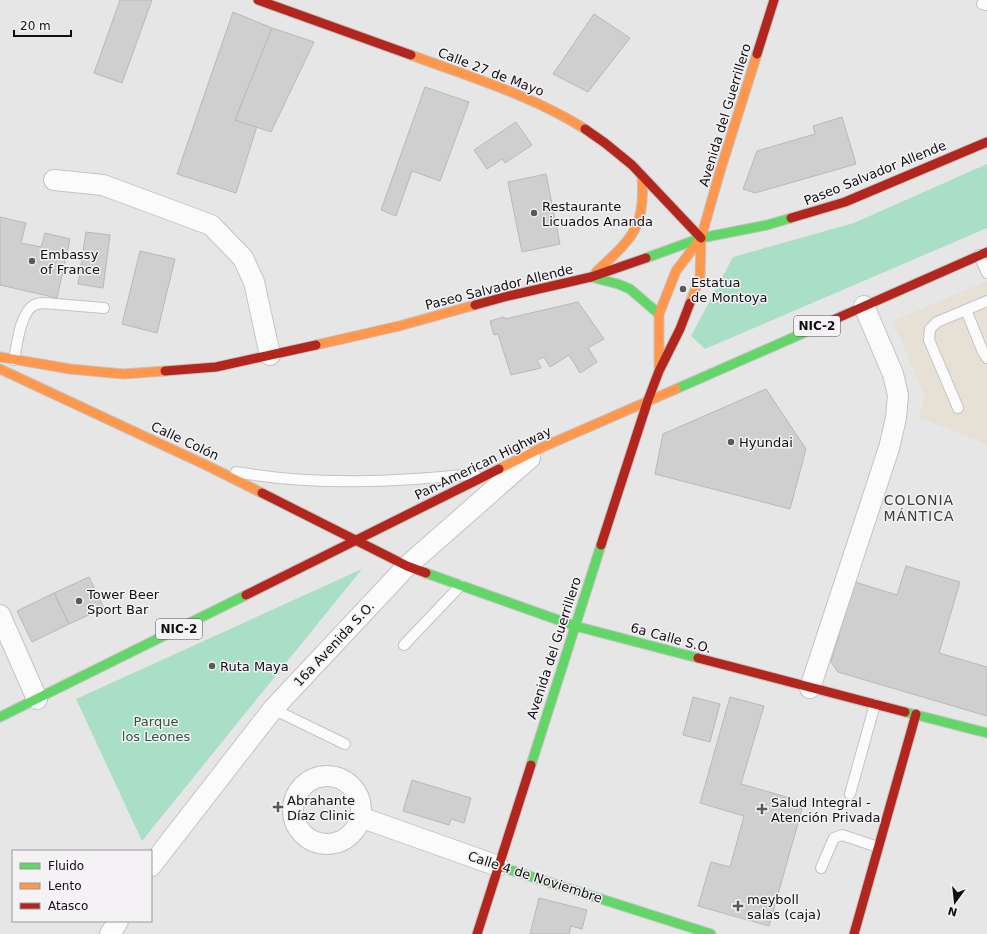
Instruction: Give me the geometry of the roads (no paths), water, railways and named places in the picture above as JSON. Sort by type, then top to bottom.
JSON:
[{"type":"main road","name":"Calle 27 de Mayo","points":[[258,0],[506,90],[534,102],[585,130],[632,165],[662,195],[684,222],[701,238]]},
{"type":"main road","name":"Avenida del Guerrillero","points":[[477,934],[574,626],[648,400],[659,371],[680,329],[700,277],[701,238],[721,168],[774,0]]},
{"type":"main road","name":"Paseo Salvador Allende","points":[[0,358],[70,369],[123,374],[216,367],[399,326],[508,296],[591,277],[701,238],[767,226],[845,202],[987,142]]},
{"type":"main road","points":[[591,277],[622,248],[635,231],[642,212],[644,189],[642,176]]},
{"type":"main road","name":"Avenida del Guerrillero","points":[[659,371],[659,314],[676,271],[701,238]]},
{"type":"main road","name":"Pan-American Highway","points":[[0,717],[543,446],[983,254]]},
{"type":"main road","points":[[591,277],[630,288],[659,314]]},
{"type":"main road","name":"Calle Colón","points":[[0,369],[210,467],[357,540]]},
{"type":"main road","name":"6a Calle S.O.","points":[[357,540],[407,566],[574,626],[987,733]]},
{"type":"main road","points":[[854,934],[916,714]]},
{"type":"main road","name":"Calle 4 de Noviembre","points":[[498,866],[711,934]]},
{"type":"street","points":[[54,180],[103,185],[211,225],[243,258],[254,282],[270,355]]},
{"type":"street","points":[[810,688],[889,448],[896,418],[898,395],[893,374],[864,306]]},
{"type":"street","name":"16a Avenida S.O.","points":[[152,865],[273,709],[407,566],[543,446]]},
{"type":"street","points":[[0,615],[37,699]]},
{"type":"street","name":"Calle 4 de Noviembre","points":[[360,817],[498,866]]},
{"type":"street","points":[[110,934],[117,922]]},
{"type":"lane","points":[[983,254],[987,274]]},
{"type":"lane","points":[[958,408],[928,340],[930,329],[937,322],[987,301]]},
{"type":"lane","points":[[14,360],[21,326],[28,311],[34,305],[43,303],[104,308]]},
{"type":"lane","points":[[966,310],[983,352],[987,358]]},
{"type":"lane","points":[[210,467],[276,477],[338,482],[419,479],[491,472]]},
{"type":"lane","points":[[404,645],[461,585]]},
{"type":"lane","points":[[850,794],[875,704]]},
{"type":"lane","points":[[273,709],[345,744]]},
{"type":"lane","points":[[821,868],[834,838],[842,835],[878,847]]},
{"type":"place","name":"Restaurante Licuados Ananda","points":[[534,213]]},
{"type":"place","name":"Embassy of France","points":[[32,261]]},
{"type":"place","name":"Estatua de Montoya","points":[[683,289]]},
{"type":"place","name":"Hyundai","points":[[731,442]]},
{"type":"place","name":"Tower Beer Sport Bar","points":[[79,601]]},
{"type":"place","name":"Ruta Maya","points":[[212,666]]},
{"type":"place","name":"Abrahante Díaz Clinic","points":[[278,807]]},
{"type":"place","name":"Salud Integral - Atención Privada","points":[[762,809]]},
{"type":"place","name":"meyboll salas (caja)","points":[[738,906]]},
{"type":"district","name":"COLONIA MÁNTICA","points":[[919,508]]},
{"type":"park label","name":"Parque los Leones","points":[[156,728]]}]
